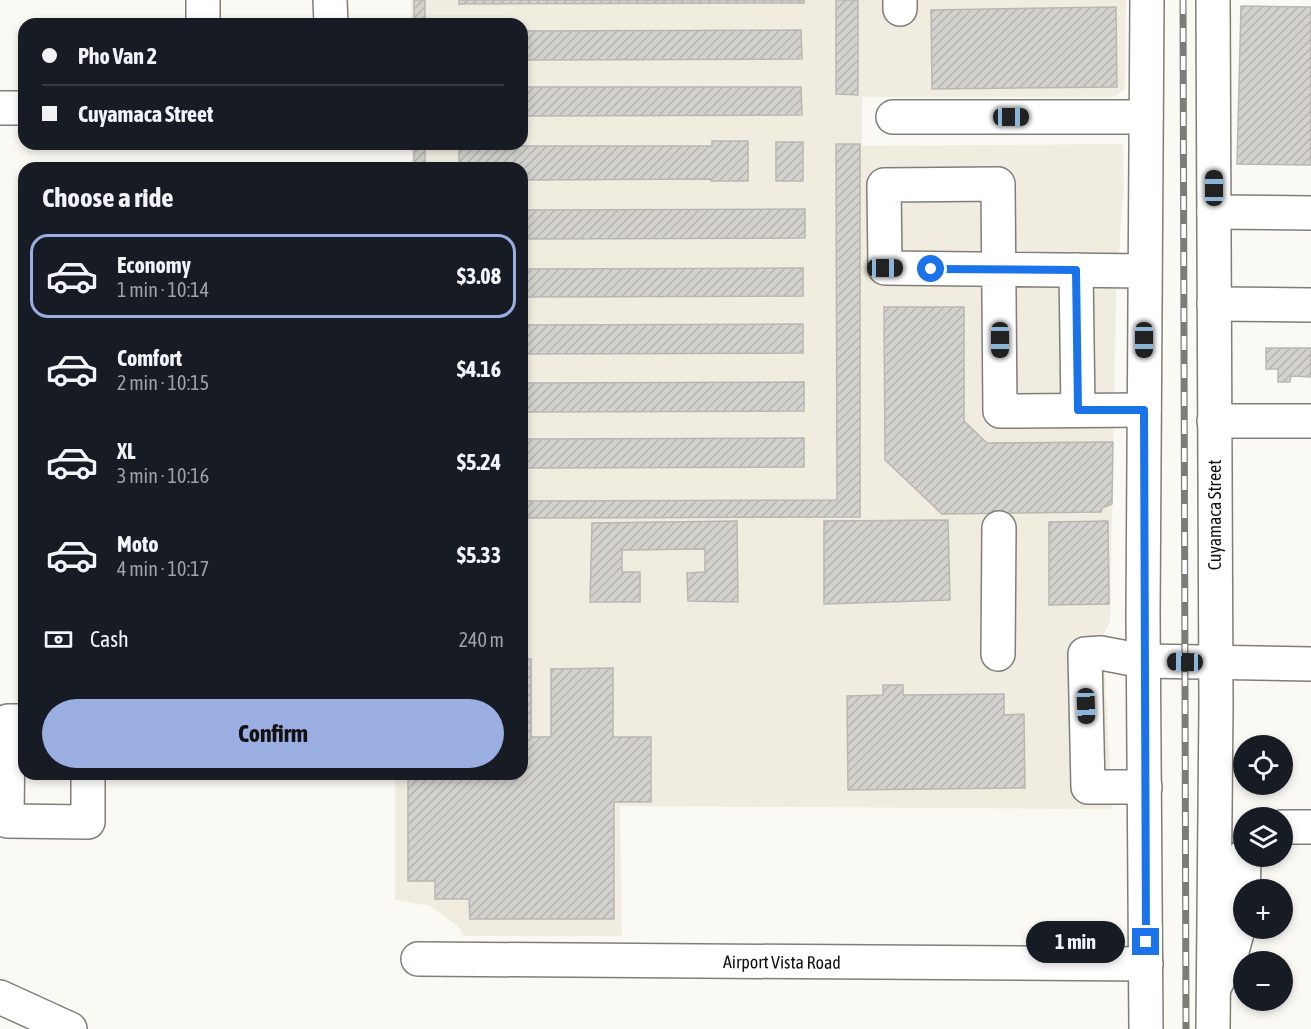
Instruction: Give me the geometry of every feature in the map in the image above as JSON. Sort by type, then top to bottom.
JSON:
[{"type":"main road","points":[[203,0],[203,18]]},
{"type":"main road","points":[[330,0],[331,18]]},
{"type":"main road","points":[[1146,1029],[1143,661],[1147,0]]},
{"type":"main road","name":"Cuyamaca Street","points":[[1213,1029],[1214,0]]},
{"type":"main road","points":[[0,108],[18,108]]},
{"type":"main road","points":[[893,117],[1146,117]]},
{"type":"main road","points":[[1214,212],[1311,213]]},
{"type":"main road","points":[[1144,410],[1000,411],[999,269],[1145,271]]},
{"type":"main road","points":[[1076,270],[1078,410]]},
{"type":"main road","points":[[1214,304],[1311,305]]},
{"type":"main road","points":[[1214,421],[1311,421]]},
{"type":"main road","points":[[998,654],[999,528]]},
{"type":"main road","points":[[1145,787],[1088,787],[1085,654],[1101,653],[1143,661],[1311,664]]},
{"type":"main road","points":[[18,721],[8,721],[4,820],[88,822],[88,780]]},
{"type":"main road","points":[[1293,826],[1311,826]]},
{"type":"main road","points":[[1214,988],[1232,951],[1243,912],[1244,867]]},
{"type":"main road","name":"Airport Vista Road","points":[[418,959],[1146,964]]},
{"type":"main road","points":[[0,997],[70,1029]]},
{"type":"shaded area","points":[[411,0],[1126,0],[1125,88],[1115,97],[862,97],[862,146],[1123,144],[1124,186],[1116,293],[1110,622],[1103,635],[1112,809],[620,806],[622,936],[464,936],[458,926],[430,906],[395,900],[395,780],[528,780],[528,162],[412,162],[412,150],[528,150],[528,18],[411,18]]},
{"type":"building","points":[[414,0],[425,0],[425,18],[414,18]]},
{"type":"building","points":[[459,0],[804,0],[804,3],[459,4]]},
{"type":"building","points":[[836,0],[858,0],[858,95],[836,94]]},
{"type":"building","points":[[1241,6],[1311,7],[1311,165],[1237,164]]},
{"type":"building","points":[[1116,7],[1117,87],[932,89],[931,10]]},
{"type":"building","points":[[801,30],[802,59],[528,60],[528,31]]},
{"type":"building","points":[[528,87],[801,87],[802,115],[528,116]]},
{"type":"building","points":[[712,141],[748,141],[748,181],[711,181],[711,179],[528,180],[528,162],[459,162],[459,150],[528,150],[528,146],[712,146]]},
{"type":"building","points":[[776,142],[803,142],[803,181],[776,181]]},
{"type":"building","points":[[836,144],[860,144],[860,517],[528,518],[528,501],[837,500]]},
{"type":"building","points":[[414,150],[425,150],[425,162],[414,162]]},
{"type":"building","points":[[805,209],[805,238],[528,239],[528,210]]},
{"type":"building","points":[[803,268],[803,296],[528,297],[528,269]]},
{"type":"building","points":[[884,307],[964,307],[964,421],[987,443],[1113,442],[1112,504],[1102,508],[1101,512],[942,514],[885,460]]},
{"type":"building","points":[[803,324],[803,353],[528,354],[528,325]]},
{"type":"building","points":[[1266,348],[1311,348],[1311,377],[1291,376],[1290,382],[1278,382],[1278,369],[1266,369]]},
{"type":"building","points":[[804,382],[804,411],[528,412],[528,383]]},
{"type":"building","points":[[804,438],[804,467],[528,468],[528,439]]},
{"type":"building","points":[[948,520],[950,600],[824,604],[824,521]]},
{"type":"building","points":[[737,521],[738,602],[688,601],[687,573],[705,572],[705,549],[622,550],[622,572],[640,572],[640,602],[590,602],[592,523]]},
{"type":"building","points":[[1108,521],[1109,604],[1049,605],[1049,522]]},
{"type":"building","points":[[528,659],[531,659],[531,737],[551,737],[551,669],[613,668],[613,737],[651,737],[651,802],[614,802],[614,919],[470,919],[469,899],[435,899],[435,881],[408,881],[408,780],[528,780]]},
{"type":"building","points":[[883,685],[903,685],[903,695],[1004,694],[1004,715],[1024,714],[1025,788],[848,790],[847,696],[883,695]]},
{"type":"railway","points":[[1183,0],[1186,1029]]},
{"type":"route","points":[[931,269],[1076,270],[1078,410],[1144,410],[1143,661],[1146,942]]}]
